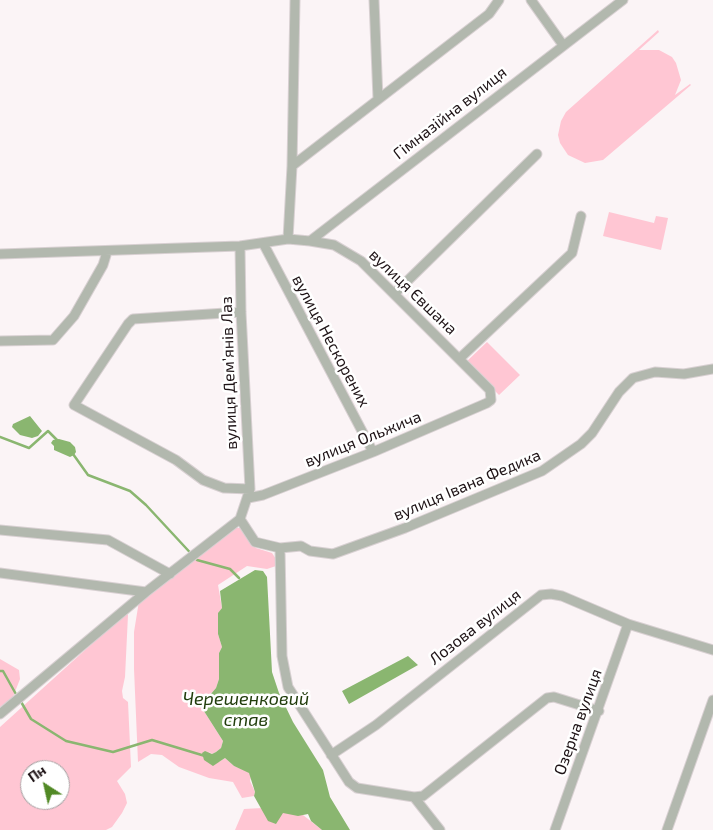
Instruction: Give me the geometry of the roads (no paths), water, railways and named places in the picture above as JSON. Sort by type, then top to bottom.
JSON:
[{"type":"street","points":[[288,239],[292,166],[295,0]]},
{"type":"street","points":[[374,0],[378,99]]},
{"type":"street","points":[[292,166],[489,14],[499,0]]},
{"type":"street","points":[[531,0],[563,45]]},
{"type":"street","name":"Гімназійна вулиця","points":[[310,240],[623,0]]},
{"type":"street","points":[[394,294],[537,154]]},
{"type":"street","points":[[459,359],[572,253],[581,216]]},
{"type":"street","name":"вулиця Євшана","points":[[0,254],[107,252],[240,246],[288,239],[310,240],[345,250],[361,261],[490,390],[490,400],[487,403]]},
{"type":"street","name":"вулиця Нескорених","points":[[263,244],[373,452]]},
{"type":"street","name":"вулиця Демʼянів Лаз","points":[[240,246],[241,312],[250,489],[240,519]]},
{"type":"street","points":[[0,341],[53,340],[74,316],[103,265],[107,252]]},
{"type":"street","points":[[241,312],[133,319],[74,405],[176,460],[203,480],[224,488],[250,489]]},
{"type":"street","name":"вулиця Івана Федика","points":[[240,519],[255,542],[280,548],[301,546],[310,551],[333,554],[403,529],[526,480],[556,462],[580,444],[602,421],[618,392],[633,378],[655,372],[684,374],[713,369]]},
{"type":"street","name":"вулиця Ольжича","points":[[248,498],[263,495],[373,452],[487,403]]},
{"type":"street","points":[[0,714],[146,592],[240,519]]},
{"type":"street","points":[[0,530],[108,540],[170,574]]},
{"type":"street","points":[[280,548],[282,656],[288,687],[349,782],[357,788],[414,797],[423,796],[547,698],[554,697],[599,711]]},
{"type":"street","points":[[0,573],[146,592]]},
{"type":"street","name":"Лозова вулиця","points":[[331,755],[376,725],[541,595],[562,596],[628,624],[713,650]]},
{"type":"street","name":"Озерна вулиця","points":[[555,830],[599,711],[628,624]]},
{"type":"street","points":[[667,830],[713,700]]},
{"type":"street","points":[[414,797],[440,830]]},
{"type":"water","points":[[30,416],[42,431],[38,436],[32,438],[20,435],[12,427],[13,424]]},
{"type":"water","points":[[59,439],[70,442],[75,447],[76,452],[74,455],[70,457],[54,450],[54,446],[51,443],[53,440]]},
{"type":"water","name":"Черешенковий став","points":[[255,570],[263,571],[267,577],[272,672],[279,693],[293,722],[323,770],[330,797],[350,830],[322,830],[311,821],[308,814],[298,816],[283,813],[276,824],[268,821],[254,796],[255,792],[249,773],[234,766],[225,758],[213,766],[204,760],[202,753],[205,751],[212,754],[216,752],[221,748],[223,741],[202,708],[203,703],[216,688],[219,679],[219,653],[222,647],[218,634],[218,613],[222,608],[220,591]]},
{"type":"water","points":[[408,656],[418,665],[349,704],[342,691]]},
{"type":"waterway","points":[[0,437],[29,448],[48,431],[58,441]]},
{"type":"waterway","points":[[73,454],[88,475],[130,491],[146,505],[197,560],[230,569],[239,578]]},
{"type":"waterway","points":[[0,671],[3,671],[17,696]]},
{"type":"waterway","points":[[20,700],[31,719],[66,741],[113,752],[152,740],[205,756]]}]
